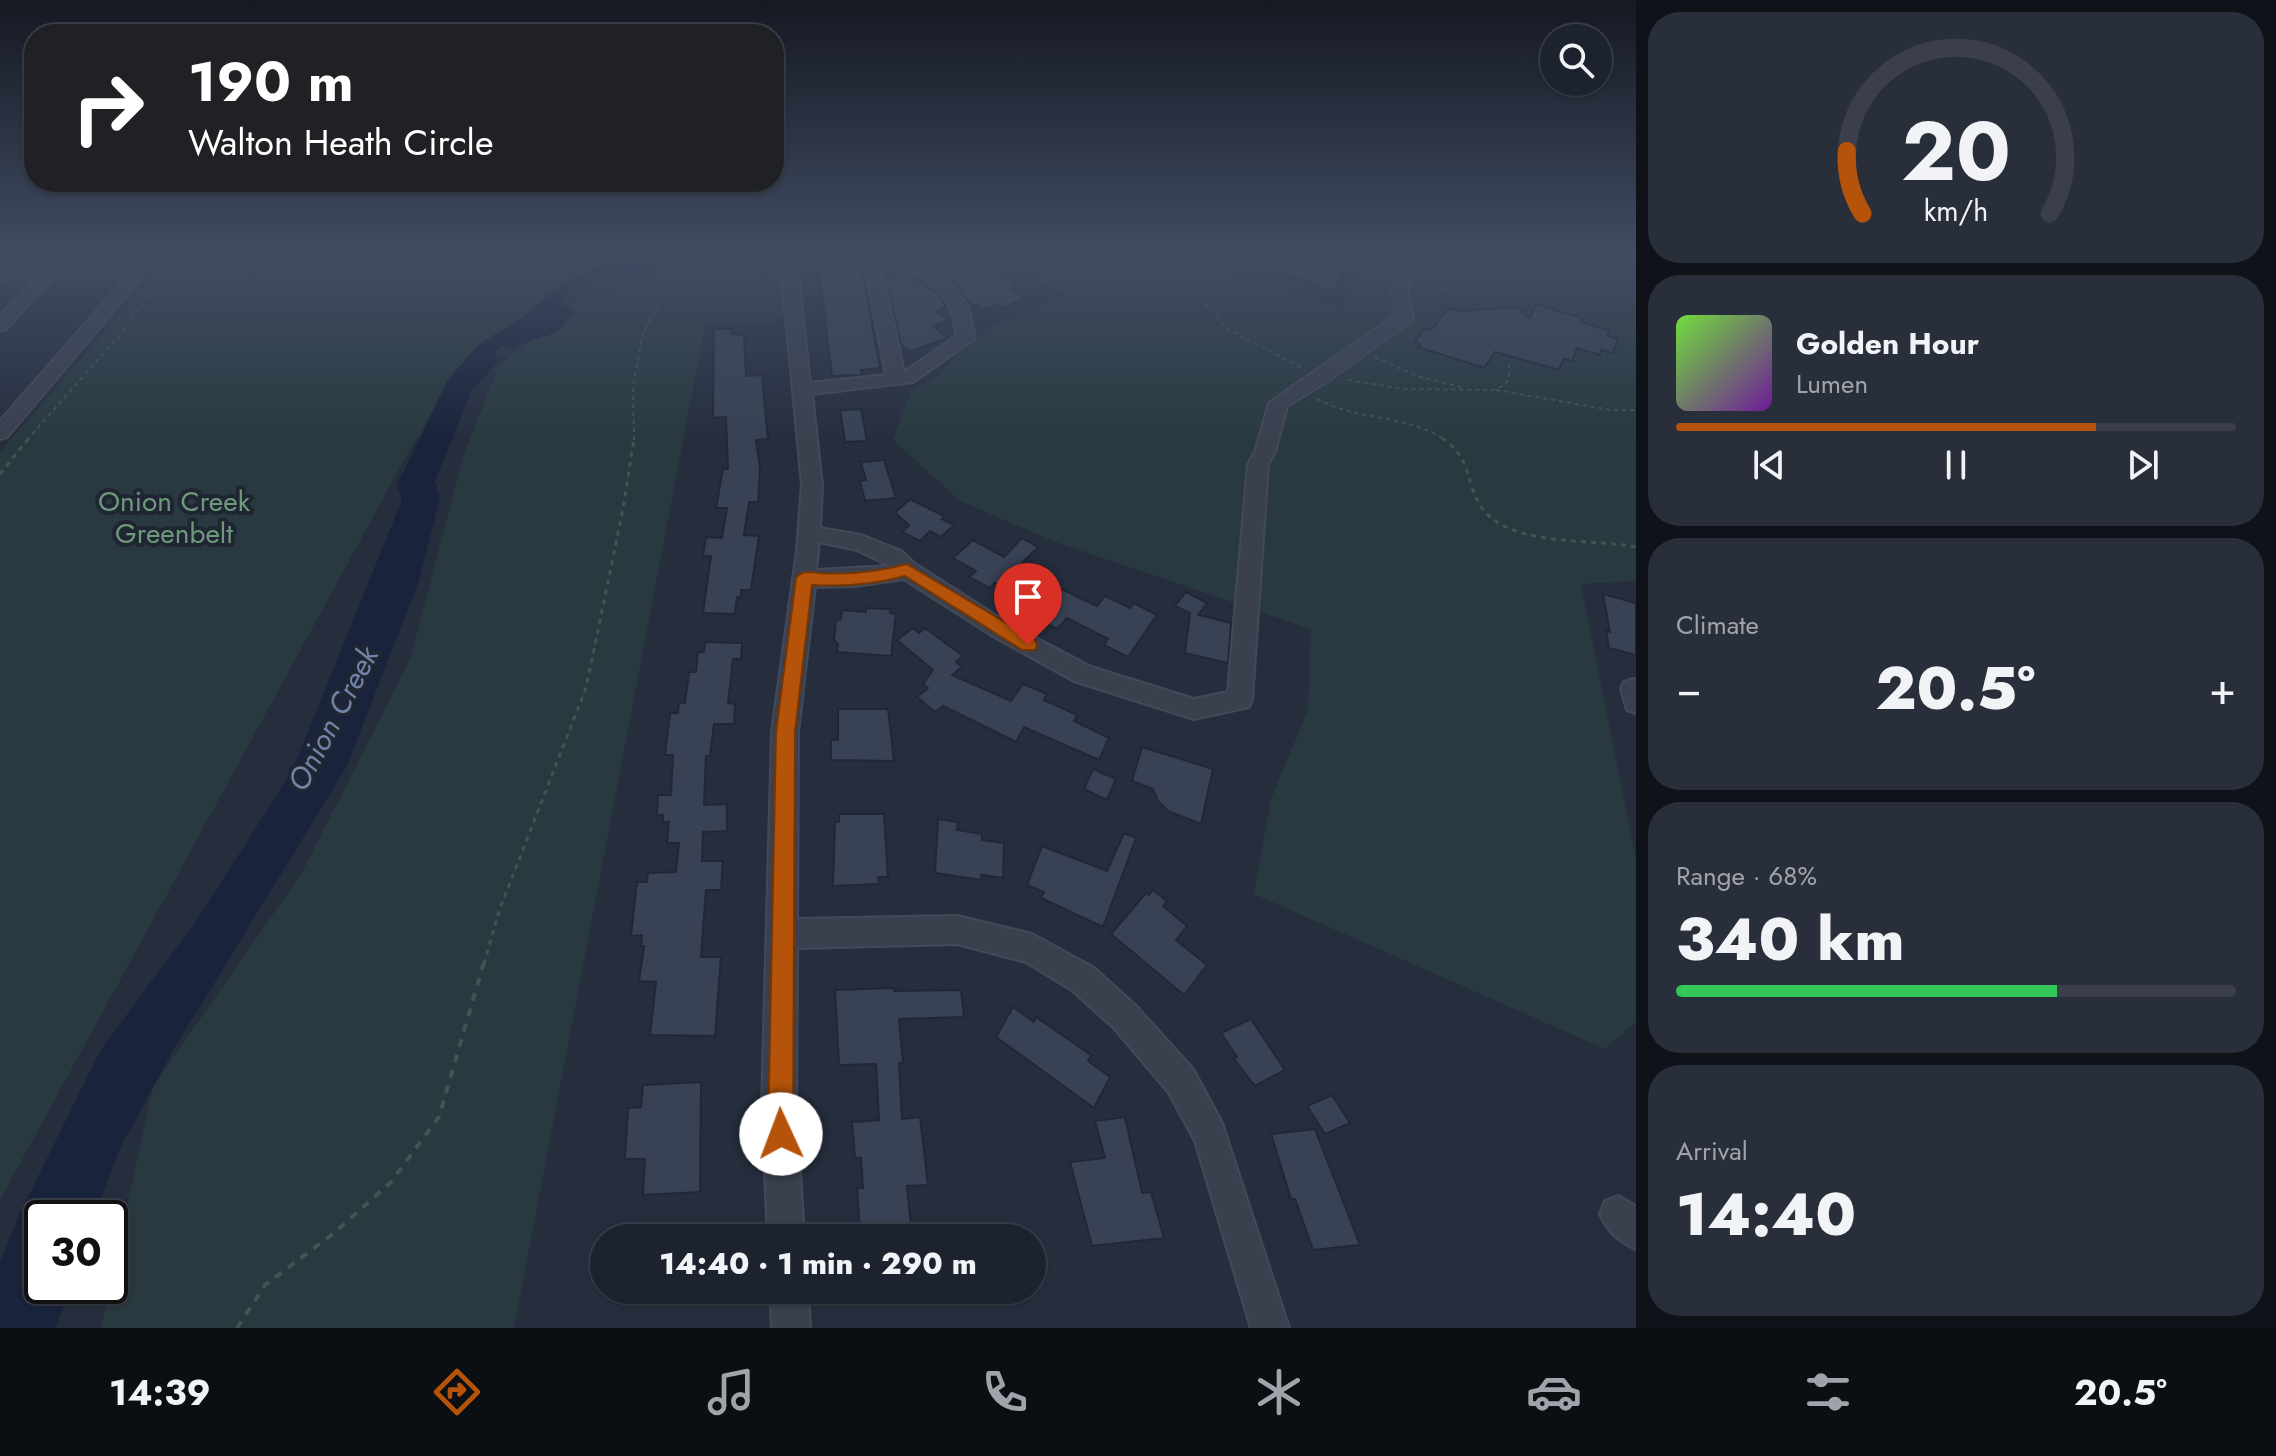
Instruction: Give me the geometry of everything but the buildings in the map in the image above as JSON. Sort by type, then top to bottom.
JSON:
[{"type":"street","points":[[0,433],[102,316]]},
{"type":"street","points":[[785,1224],[779,1108],[785,732],[812,485],[795,316]]},
{"type":"street","points":[[883,316],[896,379]]},
{"type":"street","points":[[803,389],[907,378],[966,338],[962,316]]},
{"type":"street","points":[[809,533],[861,543],[893,556],[907,570],[1001,630],[1083,674],[1194,709],[1240,700],[1258,464],[1265,452],[1278,403],[1322,377],[1405,316]]},
{"type":"street","points":[[804,578],[847,581],[878,578],[907,570]]},
{"type":"street","points":[[1636,690],[1633,689],[1636,703]]},
{"type":"street","points":[[783,934],[957,930],[1032,949],[1083,979],[1125,1017],[1181,1081],[1210,1135],[1270,1328]]},
{"type":"street","points":[[790,1304],[791,1328]]},
{"type":"path","points":[[0,474],[55,405],[133,316]]},
{"type":"path","points":[[237,1328],[265,1285],[334,1233],[390,1183],[439,1117],[499,911],[586,688],[623,509],[635,433],[633,386],[643,333],[653,316]]},
{"type":"path","points":[[1214,316],[1234,333],[1322,377],[1404,389],[1492,390],[1611,410],[1636,410]]},
{"type":"path","points":[[1361,349],[1417,376],[1475,390]]},
{"type":"path","points":[[1492,390],[1503,386],[1509,379],[1509,365]]},
{"type":"path","points":[[1301,388],[1328,406],[1399,420],[1430,431],[1456,446],[1470,470],[1482,509],[1490,519],[1505,528],[1636,547]]},
{"type":"green space","name":"Onion Creek Greenbelt","points":[[118,316],[524,316],[478,345],[447,381],[422,438],[415,440],[0,1200],[0,452]]},
{"type":"green space","points":[[560,316],[781,316],[774,321],[705,325],[514,1328],[101,1328],[106,1304],[128,1304],[128,1203],[153,1087],[301,874],[410,660],[464,453],[499,366]]},
{"type":"green space","points":[[1016,316],[1636,316],[1636,581],[1581,584],[1636,859],[1636,1022],[1605,1049],[1254,894],[1271,799],[1308,710],[1311,629],[1053,541],[960,501],[893,440],[911,391],[938,377],[961,349],[985,330]]},
{"type":"water","name":"Onion Creek","points":[[524,316],[571,316],[558,332],[512,347],[505,344],[495,351],[498,361],[471,392],[435,481],[440,498],[419,581],[347,766],[174,1049],[120,1148],[101,1200],[26,1200],[100,1051],[198,918],[291,773],[402,500],[397,485],[447,381],[478,345]]},
{"type":"water","points":[[24,1205],[24,1304],[64,1304],[56,1328],[0,1328],[0,1262]]},
{"type":"route","points":[[781,1134],[785,732],[804,578],[847,581],[878,578],[907,570],[1028,645]]}]
